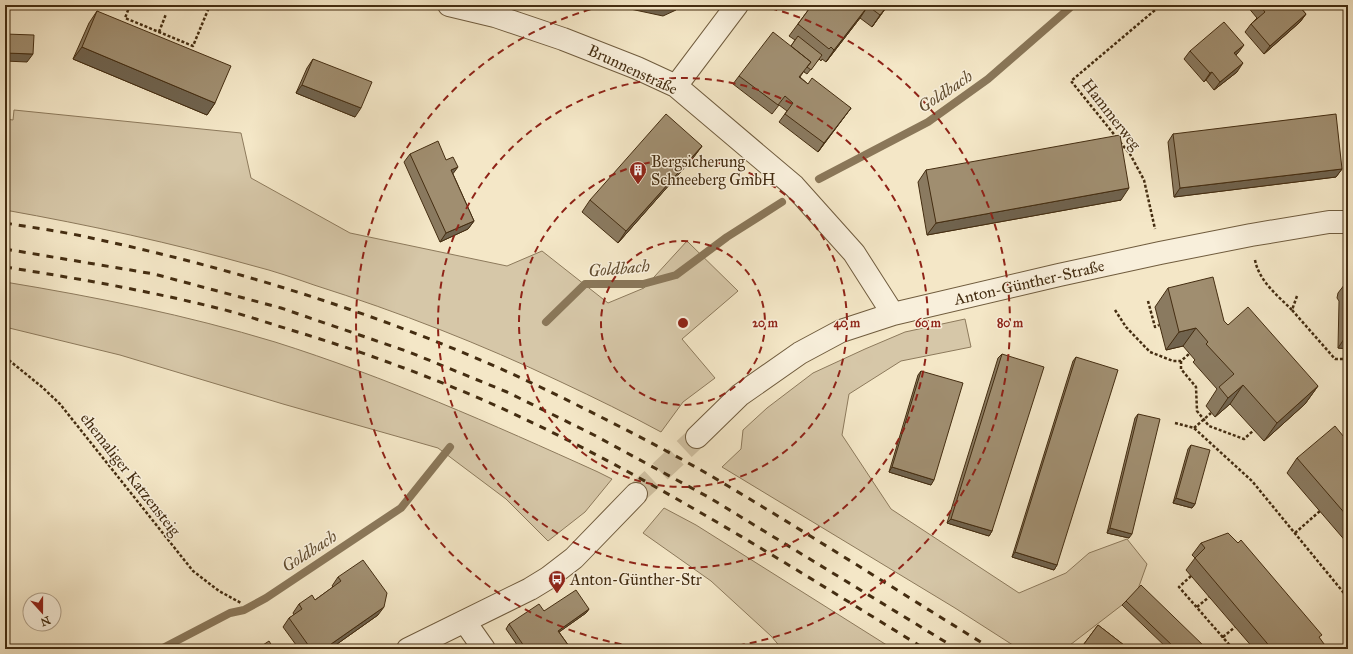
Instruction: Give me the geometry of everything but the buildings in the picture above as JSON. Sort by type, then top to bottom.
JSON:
[{"type":"street","name":"Brunnenstraße","points":[[449,5],[495,16],[563,39],[637,68],[676,86],[794,186],[854,253],[893,314]]},
{"type":"street","points":[[676,86],[737,5]]},
{"type":"street","name":"Anton-Günther-Straße","points":[[697,436],[740,395],[800,353],[841,331],[893,314],[1160,253],[1251,235],[1329,222],[1348,222]]},
{"type":"street","points":[[408,649],[465,622],[530,589],[548,578],[574,558],[636,494]]},
{"type":"street","points":[[465,622],[484,649]]},
{"type":"path","points":[[130,5],[125,18],[193,46],[210,5]]},
{"type":"path","name":"Hammerweg","points":[[1160,253],[1144,180],[1130,154],[1071,81],[1161,5]]},
{"type":"path","points":[[159,32],[166,14]]},
{"type":"path","points":[[1251,235],[1256,265],[1269,288],[1292,310],[1335,359],[1348,359]]},
{"type":"path","points":[[1292,310],[1297,296]]},
{"type":"path","points":[[1148,301],[1155,327],[1160,325]]},
{"type":"path","points":[[1115,310],[1126,327],[1150,352],[1173,361],[1181,361],[1190,354]]},
{"type":"path","name":"ehemaliger Katzensteig","points":[[5,357],[42,386],[60,404],[193,571],[219,591],[241,603]]},
{"type":"path","points":[[1181,361],[1181,369],[1196,387],[1196,411],[1209,426],[1244,439],[1254,430]]},
{"type":"path","points":[[1194,428],[1211,412]]},
{"type":"path","points":[[1175,423],[1194,428],[1252,481],[1348,598]]},
{"type":"path","points":[[1295,532],[1320,511]]},
{"type":"path","points":[[1191,576],[1179,587],[1234,649]]},
{"type":"path","points":[[1197,607],[1209,597]]},
{"type":"path","points":[[1223,637],[1235,627]]},
{"type":"shaded area","points":[[14,110],[241,133],[251,178],[350,233],[507,266],[542,251],[608,303],[644,288],[687,241],[738,291],[682,339],[715,378],[683,402],[661,432],[624,412],[531,368],[439,329],[346,295],[269,270],[161,242],[99,228],[5,210],[5,119],[13,120]]},
{"type":"shaded area","points":[[5,282],[73,294],[174,315],[275,342],[357,370],[438,402],[518,436],[612,479],[585,512],[548,541],[506,499],[438,448],[283,404],[120,355],[5,327]]},
{"type":"shaded area","points":[[965,319],[971,347],[901,361],[849,394],[842,435],[891,509],[1019,593],[1066,573],[1089,553],[1127,539],[1147,564],[1138,589],[1122,605],[1070,645],[1072,649],[1019,649],[955,608],[722,467],[741,449],[743,430],[767,408],[813,373],[905,332]]},
{"type":"shaded area","points":[[664,508],[696,525],[893,649],[782,649],[771,636],[711,581],[643,533]]},
{"type":"waterway","name":"Goldbach","points":[[819,179],[928,122],[988,79],[1073,5]]},
{"type":"waterway","name":"Goldbach","points":[[546,322],[585,284],[643,284],[676,275],[727,237],[782,202]]},
{"type":"waterway","name":"Goldbach","points":[[161,649],[230,613],[244,610],[266,598],[401,508],[450,447]]},
{"type":"tunnel","points":[[636,494],[697,437]]},
{"type":"railway","points":[[5,223],[62,232],[158,253],[221,269],[343,307],[463,352],[579,406],[692,465],[794,526],[992,649]]},
{"type":"railway","points":[[5,249],[154,274],[281,308],[409,352],[507,392],[594,435],[710,498],[957,649]]},
{"type":"railway","points":[[5,267],[135,290],[223,309],[344,347],[448,385],[554,433],[608,461],[715,521],[925,649]]},
{"type":"place","name":"Bergsicherung Schneeberg GmbH","points":[[638,185]]},
{"type":"place","name":"Anton-Günther-Str","points":[[557,594]]}]
